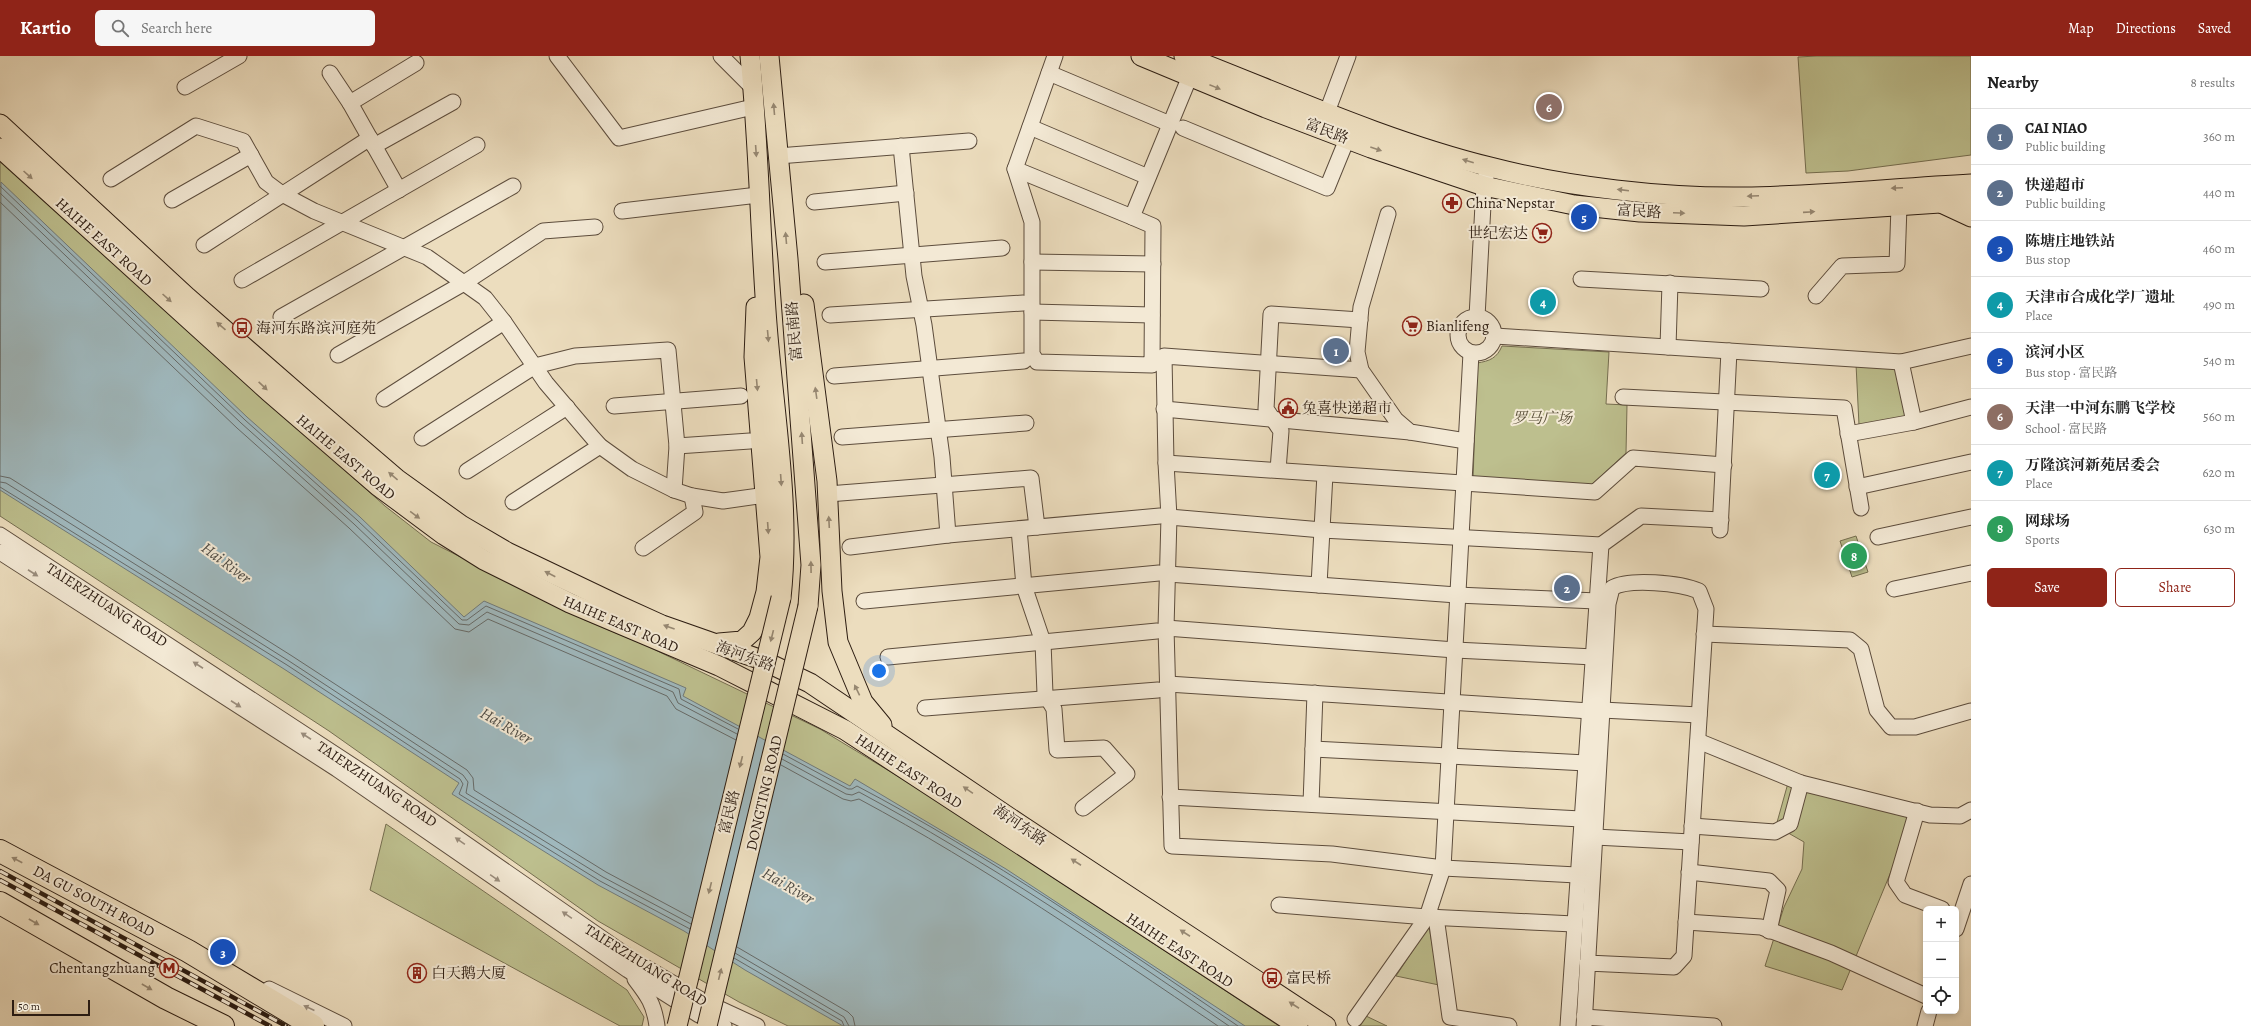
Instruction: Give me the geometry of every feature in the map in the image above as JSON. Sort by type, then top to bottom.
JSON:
[{"type":"highway","name":"DA GU SOUTH ROAD","points":[[0,851],[188,951],[313,1026]]},
{"type":"highway","points":[[0,902],[166,998],[223,1026]]},
{"type":"main road","name":"富民南路","points":[[750,56],[767,323],[783,504],[785,551],[781,598]]},
{"type":"main road","name":"富民南路","points":[[769,56],[788,259],[812,565],[808,606]]},
{"type":"main road","name":"富民路","points":[[1141,56],[1347,139],[1484,186],[1574,205],[1640,212],[1744,216],[1971,201]]},
{"type":"main road","name":"富民路","points":[[1184,56],[1406,142],[1488,167],[1579,184],[1646,192],[1743,197],[1971,184]]},
{"type":"main road","name":"HAIHE EAST ROAD","points":[[0,124],[187,297],[397,479],[461,525],[507,552],[662,625],[705,641]]},
{"type":"main road","name":"HAIHE EAST ROAD","points":[[0,148],[183,311],[268,391],[378,486],[444,535],[484,560],[570,603],[719,666],[845,730],[1298,1026]]},
{"type":"main road","points":[[1936,186],[1971,175]]},
{"type":"main road","points":[[1942,203],[1971,217]]},
{"type":"main road","points":[[788,259],[803,297],[828,494],[832,591],[838,642],[863,702],[897,743]]},
{"type":"main road","points":[[705,641],[730,643],[742,641],[752,632],[759,618],[766,592],[770,557],[754,357],[756,307],[759,280],[764,263]]},
{"type":"main road","name":"富民路","points":[[677,1026],[781,598]]},
{"type":"main road","name":"DONGTING ROAD","points":[[708,1026],[808,606]]},
{"type":"main road","name":"海河东路","points":[[705,641],[762,660],[810,683],[897,743],[1326,1026]]},
{"type":"street","points":[[186,87],[239,56]]},
{"type":"street","points":[[557,56],[619,138],[753,106]]},
{"type":"street","points":[[721,56],[752,87]]},
{"type":"street","points":[[1015,169],[1153,226],[1152,365],[1037,362],[1032,354],[1027,307],[1032,262],[1032,222],[1015,169],[1055,56]]},
{"type":"street","points":[[1327,112],[1348,56]]},
{"type":"street","points":[[350,103],[416,63]]},
{"type":"street","points":[[330,73],[350,103],[399,190]]},
{"type":"street","points":[[1049,73],[1327,188],[1347,139]]},
{"type":"street","points":[[1132,217],[1148,177],[1176,126],[1190,76]]},
{"type":"street","points":[[204,245],[282,194],[372,142],[453,102]]},
{"type":"street","points":[[111,179],[196,126],[243,141],[266,182],[282,194],[314,211],[427,257],[485,298],[535,366],[600,446],[632,469],[674,490],[692,496],[723,501],[766,495]]},
{"type":"street","points":[[1030,127],[1148,177]]},
{"type":"street","points":[[778,156],[969,140]]},
{"type":"street","points":[[242,280],[477,145]]},
{"type":"street","points":[[901,146],[912,255],[938,430],[948,535]]},
{"type":"street","points":[[172,200],[251,155]]},
{"type":"street","points":[[1477,317],[1484,186],[1488,167]]},
{"type":"street","points":[[281,317],[513,186]]},
{"type":"street","points":[[814,202],[906,193]]},
{"type":"street","points":[[622,211],[758,195]]},
{"type":"street","points":[[1816,296],[1842,266],[1897,264],[1899,206]]},
{"type":"street","points":[[1388,214],[1361,307],[1357,352],[1361,370],[1396,420],[1410,432]]},
{"type":"street","points":[[338,355],[464,283],[543,231],[595,227]]},
{"type":"street","points":[[825,262],[1002,248]]},
{"type":"street","points":[[1032,262],[1152,264]]},
{"type":"street","points":[[1580,280],[1670,283],[1761,289]]},
{"type":"street","points":[[1668,347],[1670,283]]},
{"type":"street","points":[[830,315],[921,310],[1027,307],[1152,315]]},
{"type":"street","points":[[1278,470],[1281,431],[1266,409],[1271,314],[1360,320]]},
{"type":"street","points":[[1477,317],[1482,318],[1492,325],[1495,336],[1491,346],[1487,350],[1482,353],[1471,353],[1466,350],[1459,341],[1459,330],[1466,320],[1477,317]]},
{"type":"street","points":[[384,399],[504,322]]},
{"type":"street","points":[[1495,336],[1901,362],[1971,346]]},
{"type":"street","points":[[422,438],[535,366],[575,356],[668,350],[677,446],[674,490]]},
{"type":"street","points":[[850,548],[948,535],[1165,517],[1322,530],[1601,545],[1641,516],[1721,525],[1729,351]]},
{"type":"street","points":[[1471,353],[1443,868],[1432,917],[1450,1016],[1509,1026]]},
{"type":"street","points":[[1361,370],[1164,356],[1166,462],[1162,630],[1163,687],[1172,846],[1332,854],[1443,868],[1577,875]]},
{"type":"street","points":[[834,376],[1024,362]]},
{"type":"street","points":[[1901,362],[1914,422]]},
{"type":"street","points":[[614,406],[741,396]]},
{"type":"street","points":[[1623,397],[1726,404],[1844,408],[1861,508]]},
{"type":"street","points":[[467,471],[567,407]]},
{"type":"street","points":[[1848,434],[1914,422],[1971,407]]},
{"type":"street","points":[[1164,409],[1410,432],[1466,441]]},
{"type":"street","points":[[842,437],[1026,423]]},
{"type":"street","points":[[677,446],[750,441]]},
{"type":"street","points":[[513,502],[600,446]]},
{"type":"street","points":[[1166,462],[1463,484],[1595,492],[1633,458],[1724,465]]},
{"type":"street","points":[[1857,487],[1971,462]]},
{"type":"street","points":[[1319,586],[1325,474]]},
{"type":"street","points":[[828,494],[1031,478],[1037,527]]},
{"type":"street","points":[[642,548],[695,512],[692,496]]},
{"type":"street","points":[[1878,537],[1971,516]]},
{"type":"street","points":[[1019,529],[1024,586],[1043,642],[1045,694],[1054,709],[1057,750],[1104,748],[1127,774],[1083,808]]},
{"type":"street","name":"TAIERZHUANG ROAD","points":[[0,535],[365,774],[633,960],[706,1002],[757,1026]]},
{"type":"street","points":[[1601,545],[1594,657],[1596,710],[1595,837],[1584,1022],[1714,1026]]},
{"type":"street","name":"TAIERZHUANG ROAD","points":[[0,552],[338,769],[628,970],[699,1015],[724,1026]]},
{"type":"street","points":[[864,601],[1163,573],[1319,586],[1458,595],[1597,601]]},
{"type":"street","points":[[1894,589],[1971,573]]},
{"type":"street","points":[[1568,1026],[1577,875],[1586,763],[1596,710],[1608,604],[1612,588],[1620,583],[1631,582],[1689,587],[1699,591],[1706,609],[1684,956],[1674,966],[1587,962]]},
{"type":"street","points":[[888,657],[1162,630],[1454,650],[1594,657]]},
{"type":"street","points":[[1704,634],[1850,640],[1861,649],[1878,710],[1891,727],[1915,727],[1971,711]]},
{"type":"street","points":[[925,708],[1049,699],[1163,687],[1315,693],[1452,703],[1699,715]]},
{"type":"street","points":[[1311,804],[1315,693]]},
{"type":"street","points":[[1698,741],[1801,783],[1930,815],[1960,816],[1971,810]]},
{"type":"street","points":[[1313,749],[1586,763]]},
{"type":"street","points":[[1692,826],[1775,832],[1790,824],[1801,783]]},
{"type":"street","points":[[1170,797],[1581,819]]},
{"type":"street","points":[[1917,811],[1896,882],[1905,895],[1934,906]]},
{"type":"street","points":[[1595,837],[1691,842]]},
{"type":"street","points":[[1689,872],[1769,881],[1778,890],[1769,931]]},
{"type":"street","points":[[1959,917],[1971,884]]},
{"type":"street","points":[[1279,904],[1432,917],[1574,924]]},
{"type":"street","points":[[1355,1019],[1432,917]]},
{"type":"street","points":[[1686,922],[1760,927],[1830,953],[1923,995]]},
{"type":"street","name":"DA GU SOUTH ROAD","points":[[188,951],[344,1026]]},
{"type":"street","points":[[628,970],[649,997],[655,1009],[657,1026]]},
{"type":"street","points":[[166,998],[212,1026]]},
{"type":"street","points":[[1924,1026],[1928,1014]]},
{"type":"green space","points":[[1971,56],[1971,155],[1848,171],[1806,173],[1798,57]]},
{"type":"green space","points":[[0,160],[385,506],[431,542],[585,620],[647,646],[820,729],[914,786],[1279,1026],[788,1026],[739,1002],[598,921],[329,731],[0,516]]},
{"type":"green space","name":"罗马广场","points":[[1502,346],[1609,352],[1606,404],[1627,405],[1626,453],[1589,487],[1473,480],[1477,363],[1486,361],[1495,356]]},
{"type":"green space","points":[[1856,364],[1898,367],[1908,419],[1859,425]]},
{"type":"green space","points":[[1856,536],[1868,572],[1852,577],[1840,541]]},
{"type":"green space","points":[[1788,783],[1914,816],[1842,990],[1765,966],[1784,907],[1802,869],[1804,842],[1776,826]]},
{"type":"green space","points":[[386,824],[627,990],[644,1017],[642,1026],[620,1026],[370,890]]},
{"type":"green space","points":[[1429,926],[1439,985],[1396,976]]},
{"type":"green space","points":[[1366,1016],[1387,1026],[1358,1026]]},
{"type":"water","name":"Hai River","points":[[1,182],[247,417],[360,517],[464,617],[484,601],[686,688],[683,696],[850,786],[855,779],[1006,869],[1245,1026],[843,1026],[745,970],[684,931],[598,885],[452,794],[459,783],[284,669],[0,490]]},
{"type":"railway","points":[[0,871],[286,1026]]},
{"type":"railway","points":[[0,880],[270,1026]]},
{"type":"place","name":"天津一中河东鹏飞学校","points":[[1549,107]]},
{"type":"place","name":"China Nepstar","points":[[1452,203]]},
{"type":"place","name":"滨河小区","points":[[1584,217]]},
{"type":"place","name":"世纪宏达","points":[[1542,233]]},
{"type":"place","name":"天津市合成化学厂遗址","points":[[1543,302]]},
{"type":"place","name":"Bianlifeng","points":[[1412,326]]},
{"type":"place","name":"海河东路滨河庭苑","points":[[242,328]]},
{"type":"place","name":"CAI NIAO","points":[[1336,351]]},
{"type":"place","name":"兔喜快递超市","points":[[1288,408]]},
{"type":"place","name":"万隆滨河新苑居委会","points":[[1827,475]]},
{"type":"place","name":"网球场","points":[[1854,556]]},
{"type":"place","name":"快递超市","points":[[1567,588]]},
{"type":"place","name":"陈塘庄地铁站","points":[[223,952]]},
{"type":"place","name":"Chentangzhuang","points":[[169,968]]},
{"type":"place","name":"白天鹅大厦","points":[[417,973]]},
{"type":"place","name":"富民桥","points":[[1272,978]]}]
